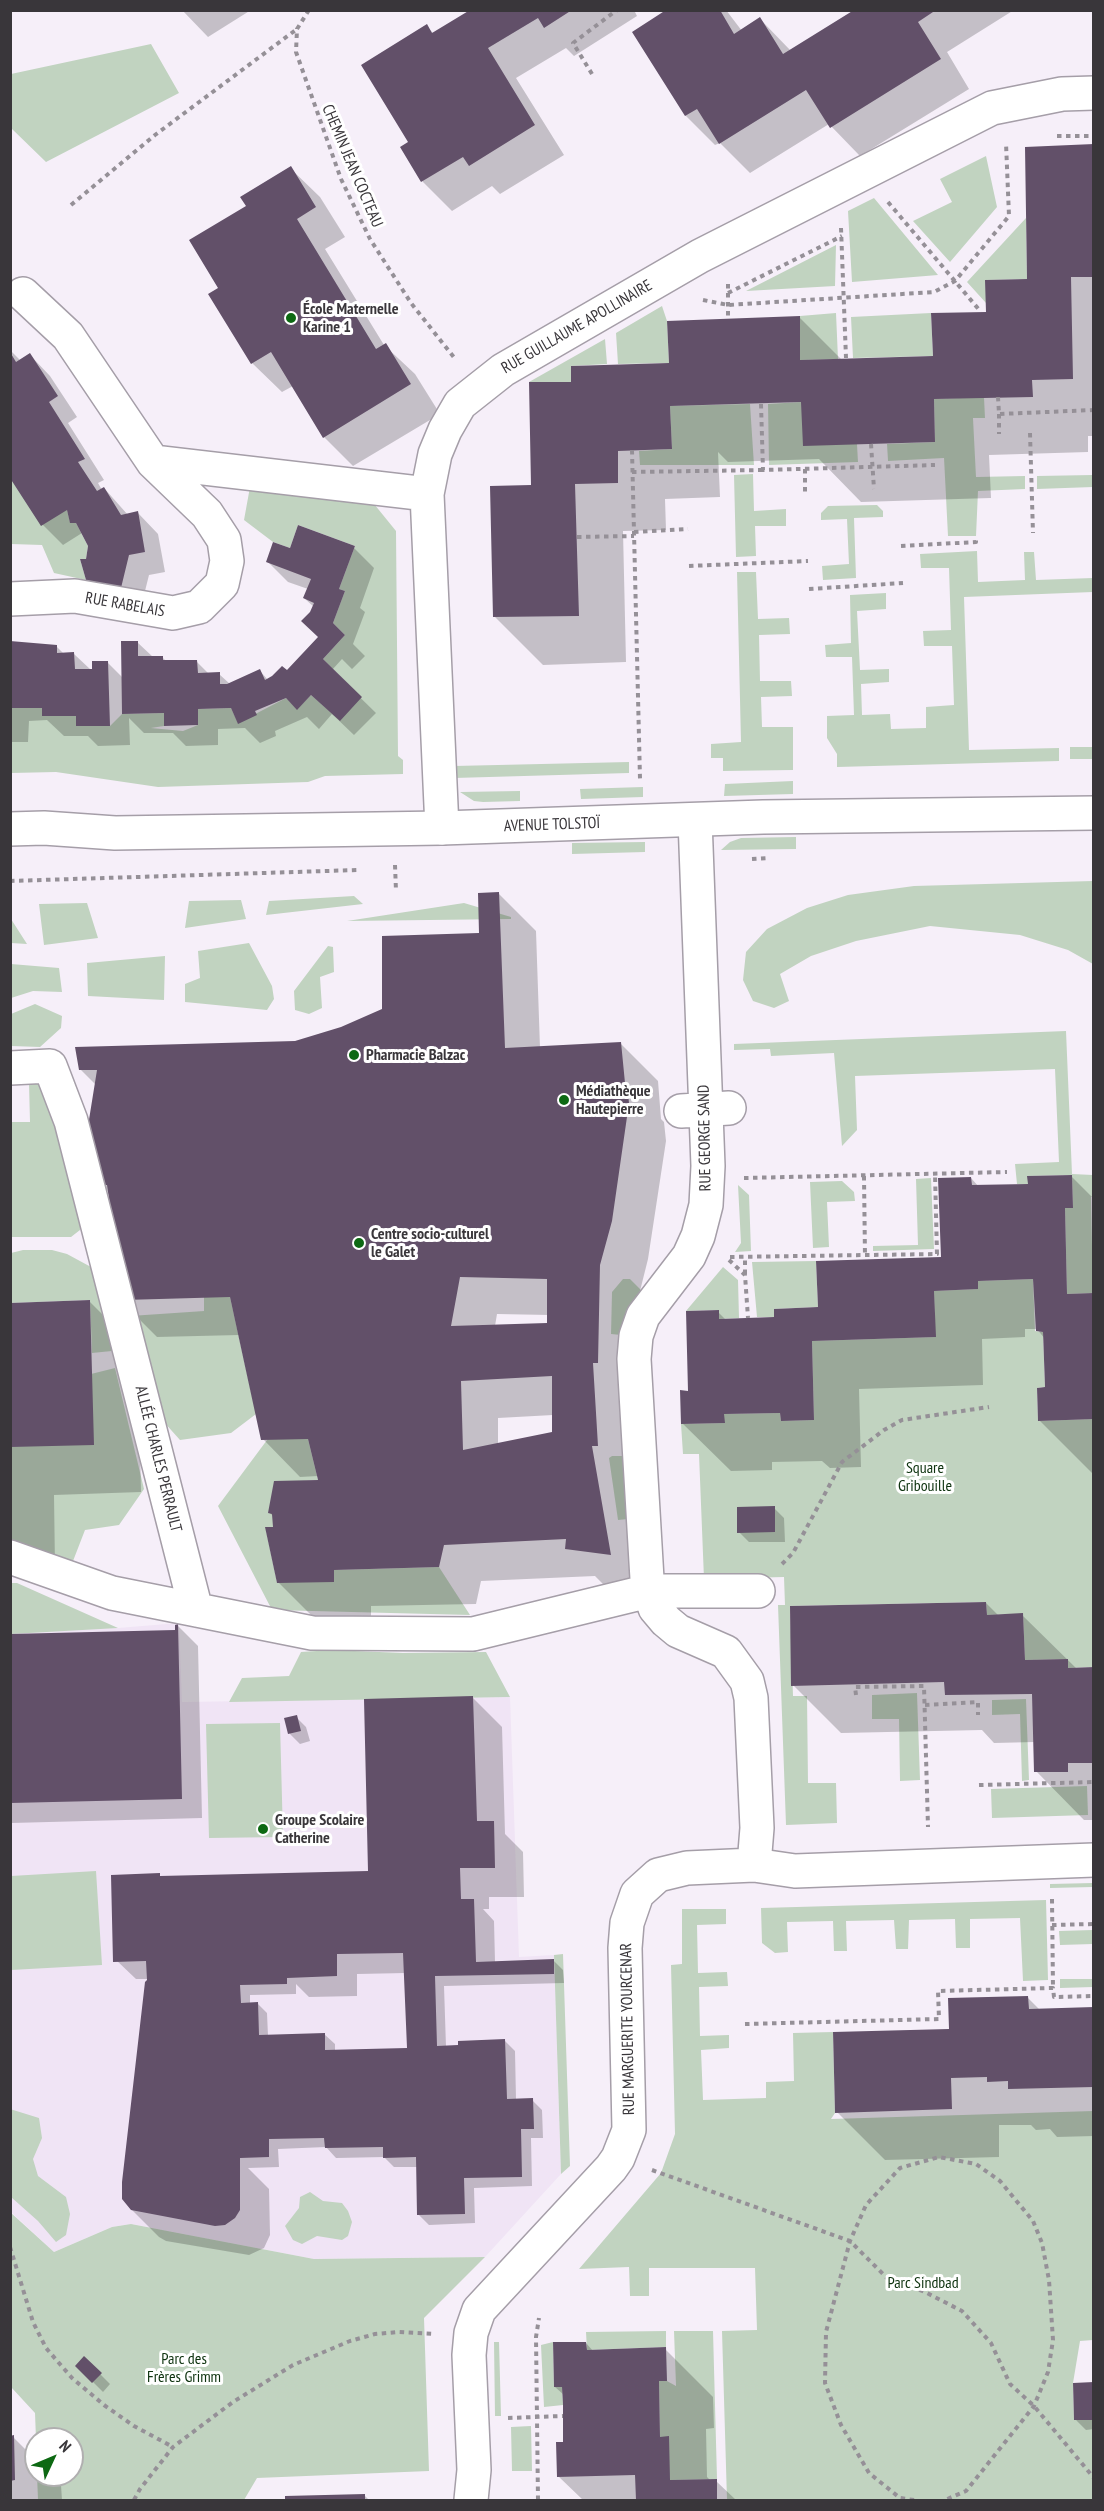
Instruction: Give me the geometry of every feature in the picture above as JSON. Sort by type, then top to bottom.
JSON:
[{"type":"street","name":"RUE GUILLAUME APOLLINAIRE","points":[[442,828],[427,494],[435,454],[460,404],[503,370],[700,256],[992,108],[1062,94],[1094,93]]},
{"type":"street","name":"RUE RABELAIS","points":[[10,599],[75,596],[173,613],[199,607],[222,584],[227,561],[224,540],[207,514],[153,462],[68,336],[15,290]]},
{"type":"street","points":[[153,462],[427,494]]},
{"type":"street","name":"AVENUE TOLSTOÏ","points":[[10,828],[115,833],[442,828],[764,817],[1094,813]]},
{"type":"street","name":"RUE GEORGE SAND","points":[[648,1585],[634,1359],[636,1336],[643,1316],[689,1256],[698,1236],[706,1205],[708,1166],[695,820]]},
{"type":"street","name":"ALLÉE CHARLES PERRAULT","points":[[10,1068],[50,1066],[71,1121],[196,1610]]},
{"type":"street","points":[[10,1557],[112,1593],[312,1633],[473,1634],[648,1585],[758,1592]]},
{"type":"street","points":[[648,1585],[655,1608],[666,1622],[678,1631],[726,1652],[747,1681],[751,1698],[757,1828],[754,1865]]},
{"type":"street","name":"RUE MARGUERITE YOURCENAR","points":[[471,2500],[474,2470],[469,2355],[471,2333],[479,2310],[611,2168],[624,2145],[629,2130],[625,1948],[627,1923],[637,1894],[658,1875],[687,1868],[754,1865],[795,1871],[1094,1860]]},
{"type":"path","points":[[71,205],[154,135],[297,29],[309,10]]},
{"type":"path","points":[[592,75],[573,43],[617,10]]},
{"type":"path","name":"CHEMIN JEAN COCTEAU","points":[[297,29],[296,52],[305,82],[341,179],[370,239],[411,303],[479,388]]},
{"type":"path","points":[[697,298],[728,305],[934,292],[955,281],[1009,216],[1006,138]]},
{"type":"path","points":[[884,198],[981,312]]},
{"type":"path","points":[[841,218],[846,358]]},
{"type":"path","points":[[728,293],[842,236]]},
{"type":"path","points":[[728,275],[728,318]]},
{"type":"path","points":[[998,397],[999,434]]},
{"type":"path","points":[[761,404],[763,470]]},
{"type":"path","points":[[999,414],[1094,410]]},
{"type":"path","points":[[1030,433],[1033,533]]},
{"type":"path","points":[[871,444],[874,489]]},
{"type":"path","points":[[632,450],[640,779]]},
{"type":"path","points":[[632,472],[687,473],[935,465]]},
{"type":"path","points":[[805,469],[805,492]]},
{"type":"path","points":[[577,537],[688,529]]},
{"type":"path","points":[[901,546],[976,542],[976,536]]},
{"type":"path","points":[[689,566],[808,561]]},
{"type":"path","points":[[809,589],[903,583]]},
{"type":"path","points":[[742,1178],[1006,1172]]},
{"type":"path","points":[[746,1275],[726,1257],[865,1257],[937,1254],[935,1174]]},
{"type":"path","points":[[864,1176],[865,1257]]},
{"type":"path","points":[[746,1257],[748,1318]]},
{"type":"path","points":[[758,1592],[793,1552],[842,1462],[884,1430],[902,1420],[989,1407]]},
{"type":"path","points":[[856,1695],[855,1687],[924,1686],[928,1827]]},
{"type":"path","points":[[925,1705],[978,1702],[978,1715]]},
{"type":"path","points":[[979,1785],[1094,1782]]},
{"type":"path","points":[[1052,1894],[1054,1997],[1094,1996]]},
{"type":"path","points":[[1052,1925],[1094,1924]]},
{"type":"path","points":[[745,2024],[939,2019],[938,1991],[1053,1988]]},
{"type":"path","points":[[914,2500],[900,2498],[868,2473],[841,2425],[825,2383],[826,2332],[850,2241],[866,2205],[900,2168],[939,2157],[976,2164],[1000,2181],[1033,2221],[1042,2243],[1049,2280],[1053,2340],[1048,2372],[1034,2406],[966,2491],[945,2500]]},
{"type":"path","points":[[644,2177],[651,2169],[850,2241],[887,2278],[925,2292],[962,2310],[991,2343],[1010,2384],[1034,2406],[1094,2478]]},
{"type":"path","points":[[10,2247],[33,2322],[46,2348],[72,2378],[104,2405],[134,2426],[173,2447]]},
{"type":"path","points":[[538,2500],[536,2337],[539,2318]]},
{"type":"path","points":[[134,2500],[173,2447],[233,2402],[293,2365],[350,2341],[375,2334],[471,2333]]},
{"type":"path","points":[[504,2418],[563,2415]]},
{"type":"shaded area","name":"Groupe Scolaire Catherine","points":[[179,1623],[182,1702],[510,1697],[519,1957],[554,1955],[561,2174],[485,2257],[314,2259],[131,2224],[112,2227],[54,2252],[11,2212],[10,1627],[118,1628]]},
{"type":"green space","points":[[151,44],[179,93],[46,162],[11,128],[11,74]]},
{"type":"green space","points":[[986,156],[997,207],[950,262],[913,221],[952,202],[940,179]]},
{"type":"green space","points":[[874,198],[938,275],[852,282],[848,211]]},
{"type":"green space","points":[[1026,218],[1027,279],[986,280],[986,303],[967,282]]},
{"type":"green space","points":[[836,245],[835,286],[746,291]]},
{"type":"green space","points":[[662,306],[667,321],[669,363],[618,364],[616,333]]},
{"type":"green space","points":[[836,313],[838,359],[800,360],[800,316]]},
{"type":"green space","points":[[931,313],[933,356],[853,358],[851,317]]},
{"type":"green space","points":[[605,339],[607,364],[571,366],[571,382],[529,382]]},
{"type":"green space","points":[[984,397],[985,418],[973,418],[976,477],[1025,476],[1025,489],[978,491],[976,536],[948,536],[944,458],[888,461],[887,444],[935,442],[934,399]]},
{"type":"green space","points":[[801,402],[857,444],[858,462],[769,465],[768,404]]},
{"type":"green space","points":[[750,404],[754,465],[640,465],[639,451],[672,449],[670,406]]},
{"type":"green space","points":[[753,474],[754,511],[786,509],[786,526],[755,526],[756,556],[736,557],[734,475]]},
{"type":"green space","points":[[1093,475],[1093,487],[1037,489],[1037,476]]},
{"type":"green space","points":[[10,478],[67,510],[70,522],[76,523],[88,546],[86,559],[80,559],[86,580],[54,573],[42,545],[11,544]]},
{"type":"green space","points":[[250,487],[370,499],[396,531],[398,756],[403,760],[403,774],[325,776],[308,782],[158,787],[56,772],[11,773],[10,708],[42,708],[42,716],[76,716],[77,726],[110,726],[122,714],[164,713],[164,726],[151,728],[183,731],[198,725],[198,709],[231,708],[238,723],[286,698],[297,709],[311,695],[334,715],[356,692],[323,659],[345,635],[333,623],[345,591],[339,589],[355,546],[298,525],[290,548],[273,542],[244,520]]},
{"type":"green space","points":[[877,505],[883,511],[883,517],[854,518],[856,578],[823,580],[822,566],[849,564],[847,519],[821,520],[821,513],[828,506]]},
{"type":"green space","points":[[977,551],[978,582],[1025,580],[1024,552],[1034,552],[1036,580],[1093,578],[1093,592],[964,597],[969,750],[1059,748],[1059,761],[837,767],[837,754],[827,738],[827,716],[854,715],[852,657],[826,657],[825,645],[851,643],[850,595],[886,593],[886,609],[857,611],[860,670],[889,669],[889,682],[861,684],[862,715],[890,714],[891,729],[926,728],[926,707],[954,705],[952,646],[924,646],[923,631],[951,630],[949,568],[921,568],[920,554]]},
{"type":"green space","points":[[737,572],[756,572],[758,619],[789,618],[790,634],[759,635],[760,681],[791,681],[792,696],[761,697],[762,727],[793,727],[793,770],[723,771],[723,758],[711,758],[711,744],[741,742]]},
{"type":"green space","points":[[1070,747],[1093,747],[1093,759],[1070,759]]},
{"type":"green space","points":[[629,762],[629,773],[454,778],[454,766]]},
{"type":"green space","points":[[793,781],[793,794],[724,796],[725,784]]},
{"type":"green space","points":[[643,787],[643,797],[581,799],[580,789]]},
{"type":"green space","points":[[520,791],[520,801],[483,802],[474,801],[460,792]]},
{"type":"green space","points":[[796,837],[796,849],[721,850],[730,842],[741,838]]},
{"type":"green space","points":[[645,842],[645,852],[572,854],[572,843]]},
{"type":"green space","points":[[1093,881],[1093,964],[1068,950],[1020,935],[930,926],[856,941],[811,956],[780,974],[789,1001],[774,1008],[753,1001],[743,980],[746,952],[767,929],[807,908],[848,895],[914,886]]},
{"type":"green space","points":[[354,896],[363,904],[266,915],[269,901]]},
{"type":"green space","points":[[241,900],[246,919],[185,928],[189,901]]},
{"type":"green space","points":[[87,903],[98,938],[44,945],[39,904]]},
{"type":"green space","points":[[464,903],[511,917],[511,919],[347,921]]},
{"type":"green space","points":[[11,919],[27,944],[11,943]]},
{"type":"green space","points":[[249,943],[272,986],[274,999],[267,1010],[185,1002],[185,984],[200,978],[198,951]]},
{"type":"green space","points":[[328,946],[333,947],[334,972],[320,977],[322,1008],[309,1014],[295,1010],[294,991]]},
{"type":"green space","points":[[165,956],[164,1000],[88,996],[87,963]]},
{"type":"green space","points":[[11,964],[59,968],[62,992],[33,991],[11,998]]},
{"type":"green space","points":[[35,1004],[62,1016],[61,1028],[40,1047],[11,1046],[11,1014]]},
{"type":"green space","points":[[1066,1031],[1072,1174],[1093,1175],[1093,1197],[1091,1197],[1093,1293],[1067,1294],[1065,1208],[1073,1208],[1072,1175],[1028,1176],[1028,1184],[1017,1184],[1015,1164],[1059,1162],[1055,1069],[855,1076],[857,1130],[842,1146],[834,1053],[771,1056],[770,1049],[734,1050],[734,1044]]},
{"type":"green space","points":[[29,1083],[38,1084],[48,1091],[81,1219],[80,1230],[71,1237],[11,1237],[10,1122],[30,1122]]},
{"type":"green space","points":[[931,1178],[934,1249],[873,1251],[873,1246],[918,1245],[916,1179]]},
{"type":"green space","points":[[842,1181],[854,1192],[855,1201],[827,1202],[829,1247],[813,1248],[810,1182]]},
{"type":"green space","points":[[738,1185],[749,1195],[751,1251],[735,1252],[741,1243]]},
{"type":"green space","points":[[23,1250],[52,1250],[67,1254],[91,1267],[112,1351],[92,1353],[90,1300],[11,1303],[11,1253]]},
{"type":"green space","points":[[816,1261],[818,1307],[774,1309],[774,1317],[757,1317],[752,1262]]},
{"type":"green space","points":[[723,1267],[738,1280],[739,1318],[719,1319],[718,1310],[686,1311]]},
{"type":"green space","points":[[623,1279],[630,1279],[642,1291],[626,1311],[621,1335],[611,1334],[612,1292]]},
{"type":"green space","name":"Square Gribouille","points":[[1033,1279],[1035,1331],[1043,1332],[1045,1387],[1037,1388],[1038,1421],[1093,1419],[1093,1667],[1068,1668],[1068,1659],[1025,1660],[1023,1614],[987,1615],[986,1602],[790,1606],[793,1696],[807,1696],[808,1783],[836,1783],[837,1823],[786,1825],[778,1605],[785,1605],[784,1577],[704,1579],[699,1454],[683,1454],[681,1424],[724,1423],[724,1414],[780,1413],[781,1421],[814,1420],[812,1341],[935,1337],[934,1291],[977,1289],[978,1281]]},
{"type":"green space","points":[[204,1297],[230,1297],[256,1414],[231,1433],[180,1440],[146,1402],[130,1316],[204,1311]]},
{"type":"green space","points":[[115,1368],[144,1489],[119,1525],[85,1530],[73,1561],[11,1550],[10,1447],[91,1374]]},
{"type":"green space","points":[[270,1436],[308,1439],[318,1480],[274,1483],[273,1527],[266,1530],[277,1582],[334,1582],[334,1570],[439,1567],[470,1615],[272,1610],[218,1506]]},
{"type":"green space","points":[[623,1456],[628,1519],[618,1520],[609,1458]]},
{"type":"green space","points":[[11,1583],[17,1583],[118,1628],[11,1634]]},
{"type":"green space","points":[[331,1650],[403,1653],[486,1652],[510,1697],[229,1702],[242,1678],[289,1676],[301,1652]]},
{"type":"green space","points":[[917,1693],[920,1780],[900,1781],[899,1719],[872,1719],[872,1695]]},
{"type":"green space","points":[[1026,1699],[1029,1780],[1022,1781],[1020,1714],[992,1715],[992,1700]]},
{"type":"green space","points":[[280,1723],[283,1837],[209,1838],[206,1724]]},
{"type":"green space","points":[[1087,1786],[1088,1815],[992,1818],[991,1789]]},
{"type":"green space","points":[[96,1871],[102,1965],[11,1970],[11,1876]]},
{"type":"green space","points":[[1093,1883],[1093,1887],[1050,1888],[1050,1884]]},
{"type":"green space","points":[[1046,1900],[1048,1980],[1023,1981],[1020,1918],[970,1919],[970,1948],[956,1948],[955,1919],[909,1920],[908,1949],[896,1949],[894,1920],[846,1921],[847,1951],[834,1951],[833,1921],[787,1922],[788,1952],[775,1953],[762,1943],[761,1908]]},
{"type":"green space","name":"Parc Sindbad","points":[[682,1909],[726,1909],[726,1924],[697,1925],[698,1973],[727,1972],[728,1986],[699,1987],[700,2036],[729,2035],[729,2048],[701,2050],[703,2100],[766,2098],[766,2082],[794,2081],[793,2033],[833,2032],[835,2113],[831,2119],[1093,2111],[1093,2340],[1080,2341],[1073,2383],[1074,2420],[1093,2420],[1093,2500],[727,2500],[722,2331],[757,2330],[755,2268],[649,2268],[649,2296],[630,2296],[629,2267],[579,2269],[661,2173],[675,2134],[671,1965],[682,1964]]},
{"type":"green space","points":[[1093,1930],[1093,1944],[1060,1945],[1059,1931]]},
{"type":"green space","points":[[563,1954],[570,2166],[561,2174],[554,1955]]},
{"type":"green space","points":[[1060,1979],[1093,1979],[1093,1987],[1060,1988]]},
{"type":"green space","points":[[10,2109],[39,2118],[42,2138],[33,2159],[38,2176],[66,2197],[70,2214],[66,2235],[56,2242],[38,2221],[11,2197]]},
{"type":"green space","points":[[310,2192],[323,2201],[342,2203],[352,2222],[348,2236],[342,2240],[317,2236],[302,2244],[293,2240],[285,2226],[299,2208],[300,2197]]},
{"type":"green space","name":"Parc des Frères Grimm","points":[[10,2212],[54,2252],[112,2227],[131,2224],[314,2259],[485,2257],[424,2318],[429,2471],[257,2478],[244,2500],[38,2500],[37,2487],[84,2487],[84,2427],[36,2427],[35,2413],[11,2387]]},
{"type":"green space","points":[[666,2331],[666,2347],[587,2350],[586,2332]]},
{"type":"green space","points":[[674,2331],[713,2331],[717,2479],[670,2480],[660,2437],[659,2381],[667,2381],[676,2386]]},
{"type":"green space","points":[[494,2342],[499,2342],[501,2416],[495,2416]]},
{"type":"green space","points":[[553,2342],[554,2387],[562,2387],[563,2405],[544,2407],[541,2345]]},
{"type":"green space","points":[[531,2426],[532,2471],[512,2471],[511,2427]]},
{"type":"building","points":[[470,10],[572,10],[544,28],[538,18],[488,48],[535,125],[469,166],[463,157],[421,182],[400,147],[408,142],[361,65],[427,24],[432,33]]},
{"type":"building","points":[[666,10],[720,10],[734,34],[760,17],[783,54],[854,10],[936,10],[918,22],[941,59],[830,128],[806,90],[719,144],[697,109],[685,116],[632,32]]},
{"type":"building","points":[[1094,144],[1094,277],[1071,277],[1073,379],[1032,380],[1033,397],[934,399],[935,442],[803,446],[801,402],[670,406],[672,449],[618,451],[618,483],[575,484],[579,616],[493,617],[490,486],[531,485],[529,382],[571,382],[571,366],[669,363],[667,321],[800,316],[800,360],[933,356],[931,313],[986,312],[985,280],[1027,279],[1025,147]]},
{"type":"building","name":"École Maternelle Karine 1","points":[[291,166],[316,207],[297,219],[376,349],[386,343],[411,384],[323,438],[271,352],[251,364],[208,294],[218,288],[189,240],[246,206],[240,197]]},
{"type":"building","points":[[10,352],[16,362],[30,353],[58,396],[49,402],[85,459],[78,462],[97,491],[104,487],[121,515],[138,511],[145,552],[129,555],[121,588],[86,580],[80,559],[86,559],[88,546],[76,523],[70,523],[67,510],[41,526],[10,478]]},
{"type":"building","points":[[298,525],[355,546],[339,589],[345,591],[333,623],[345,635],[323,659],[362,697],[340,721],[311,695],[297,710],[286,698],[255,711],[257,715],[238,724],[231,708],[198,709],[198,725],[164,726],[164,713],[122,714],[121,641],[138,641],[138,656],[163,656],[163,660],[197,660],[198,673],[220,672],[220,684],[227,684],[260,669],[265,680],[282,666],[287,670],[318,637],[301,621],[310,612],[314,603],[303,598],[311,579],[266,562],[273,542],[290,548]]},
{"type":"building","points":[[10,641],[57,645],[57,653],[74,652],[75,669],[92,669],[92,661],[108,661],[110,726],[76,726],[76,716],[42,716],[42,708],[10,708]]},
{"type":"building","name":"Centre socio-culturel le Galet","points":[[499,892],[505,1048],[621,1042],[629,1103],[612,1221],[600,1265],[598,1363],[593,1363],[598,1446],[592,1446],[611,1555],[565,1549],[566,1539],[444,1545],[439,1567],[334,1570],[334,1582],[277,1583],[265,1527],[273,1527],[272,1514],[268,1513],[274,1481],[318,1480],[308,1439],[261,1440],[230,1297],[124,1300],[107,1185],[100,1185],[88,1126],[97,1070],[79,1070],[75,1047],[295,1041],[341,1027],[382,1009],[382,936],[479,933],[478,893]],"holes":[[[460,1277],[547,1279],[547,1323],[451,1326]],[[552,1376],[552,1432],[463,1450],[461,1381]]]},
{"type":"building","points":[[1072,1175],[1073,1208],[1065,1208],[1067,1294],[1094,1293],[1094,1419],[1038,1421],[1037,1388],[1045,1387],[1043,1332],[1036,1331],[1033,1279],[978,1281],[978,1289],[934,1291],[936,1337],[812,1341],[814,1420],[781,1421],[780,1413],[724,1414],[725,1423],[681,1424],[680,1390],[688,1391],[686,1311],[719,1310],[719,1319],[774,1317],[774,1309],[818,1307],[816,1261],[941,1257],[938,1178],[971,1177],[972,1185],[1028,1184],[1027,1176]]},
{"type":"building","points":[[90,1300],[94,1445],[10,1447],[10,1303]]},
{"type":"building","points":[[775,1506],[775,1532],[737,1533],[737,1507]]},
{"type":"building","points":[[986,1602],[987,1615],[1023,1613],[1025,1660],[1068,1659],[1068,1668],[1094,1667],[1094,1763],[1068,1763],[1068,1772],[1034,1772],[1032,1694],[945,1695],[944,1682],[791,1686],[790,1606]]},
{"type":"building","points":[[178,1624],[182,1799],[10,1803],[10,1634],[175,1630],[175,1625]]},
{"type":"building","points":[[473,1696],[477,1821],[494,1821],[495,1868],[460,1868],[461,1899],[474,1899],[476,1962],[554,1959],[554,1974],[435,1976],[437,2046],[458,2045],[458,2041],[505,2039],[507,2099],[533,2098],[534,2129],[521,2129],[522,2177],[464,2178],[465,2214],[417,2215],[416,2157],[383,2158],[383,2147],[325,2148],[324,2138],[269,2139],[269,2157],[240,2158],[240,2210],[235,2218],[225,2225],[215,2226],[131,2210],[122,2199],[122,2182],[147,1980],[146,1961],[113,1962],[111,1875],[368,1871],[364,1699]],"holes":[[[403,1953],[407,2048],[325,2050],[325,2033],[259,2035],[258,2002],[241,2003],[240,1985],[287,1984],[287,1978],[337,1976],[337,1954]]]},
{"type":"building","points":[[297,1715],[301,1731],[288,1734],[284,1718]]},
{"type":"building","points":[[1028,1996],[1029,2009],[1094,2007],[1094,2087],[1008,2089],[1008,2081],[987,2082],[987,2077],[951,2078],[952,2109],[835,2113],[833,2032],[949,2029],[948,1998]]},
{"type":"building","points":[[553,2342],[586,2342],[587,2350],[666,2347],[667,2381],[659,2381],[660,2437],[669,2436],[670,2480],[717,2479],[717,2500],[636,2500],[635,2475],[557,2477],[556,2442],[563,2442],[563,2405],[562,2387],[554,2387]]},
{"type":"building","points":[[84,2356],[102,2373],[92,2383],[75,2366]]},
{"type":"building","points":[[1094,2382],[1094,2420],[1074,2420],[1073,2383]]},
{"type":"building","points":[[14,2435],[15,2480],[10,2481],[10,2436]]},
{"type":"building","points":[[365,2494],[365,2500],[285,2500],[285,2496]]},
{"type":"place","name":"École Maternelle Karine 1","points":[[291,318]]},
{"type":"place","name":"Pharmacie Balzac","points":[[354,1055]]},
{"type":"place","name":"Médiathèque Hautepierre","points":[[564,1100]]},
{"type":"place","name":"Centre socio-culturel le Galet","points":[[359,1243]]},
{"type":"place","name":"Groupe Scolaire Catherine","points":[[263,1829]]}]
